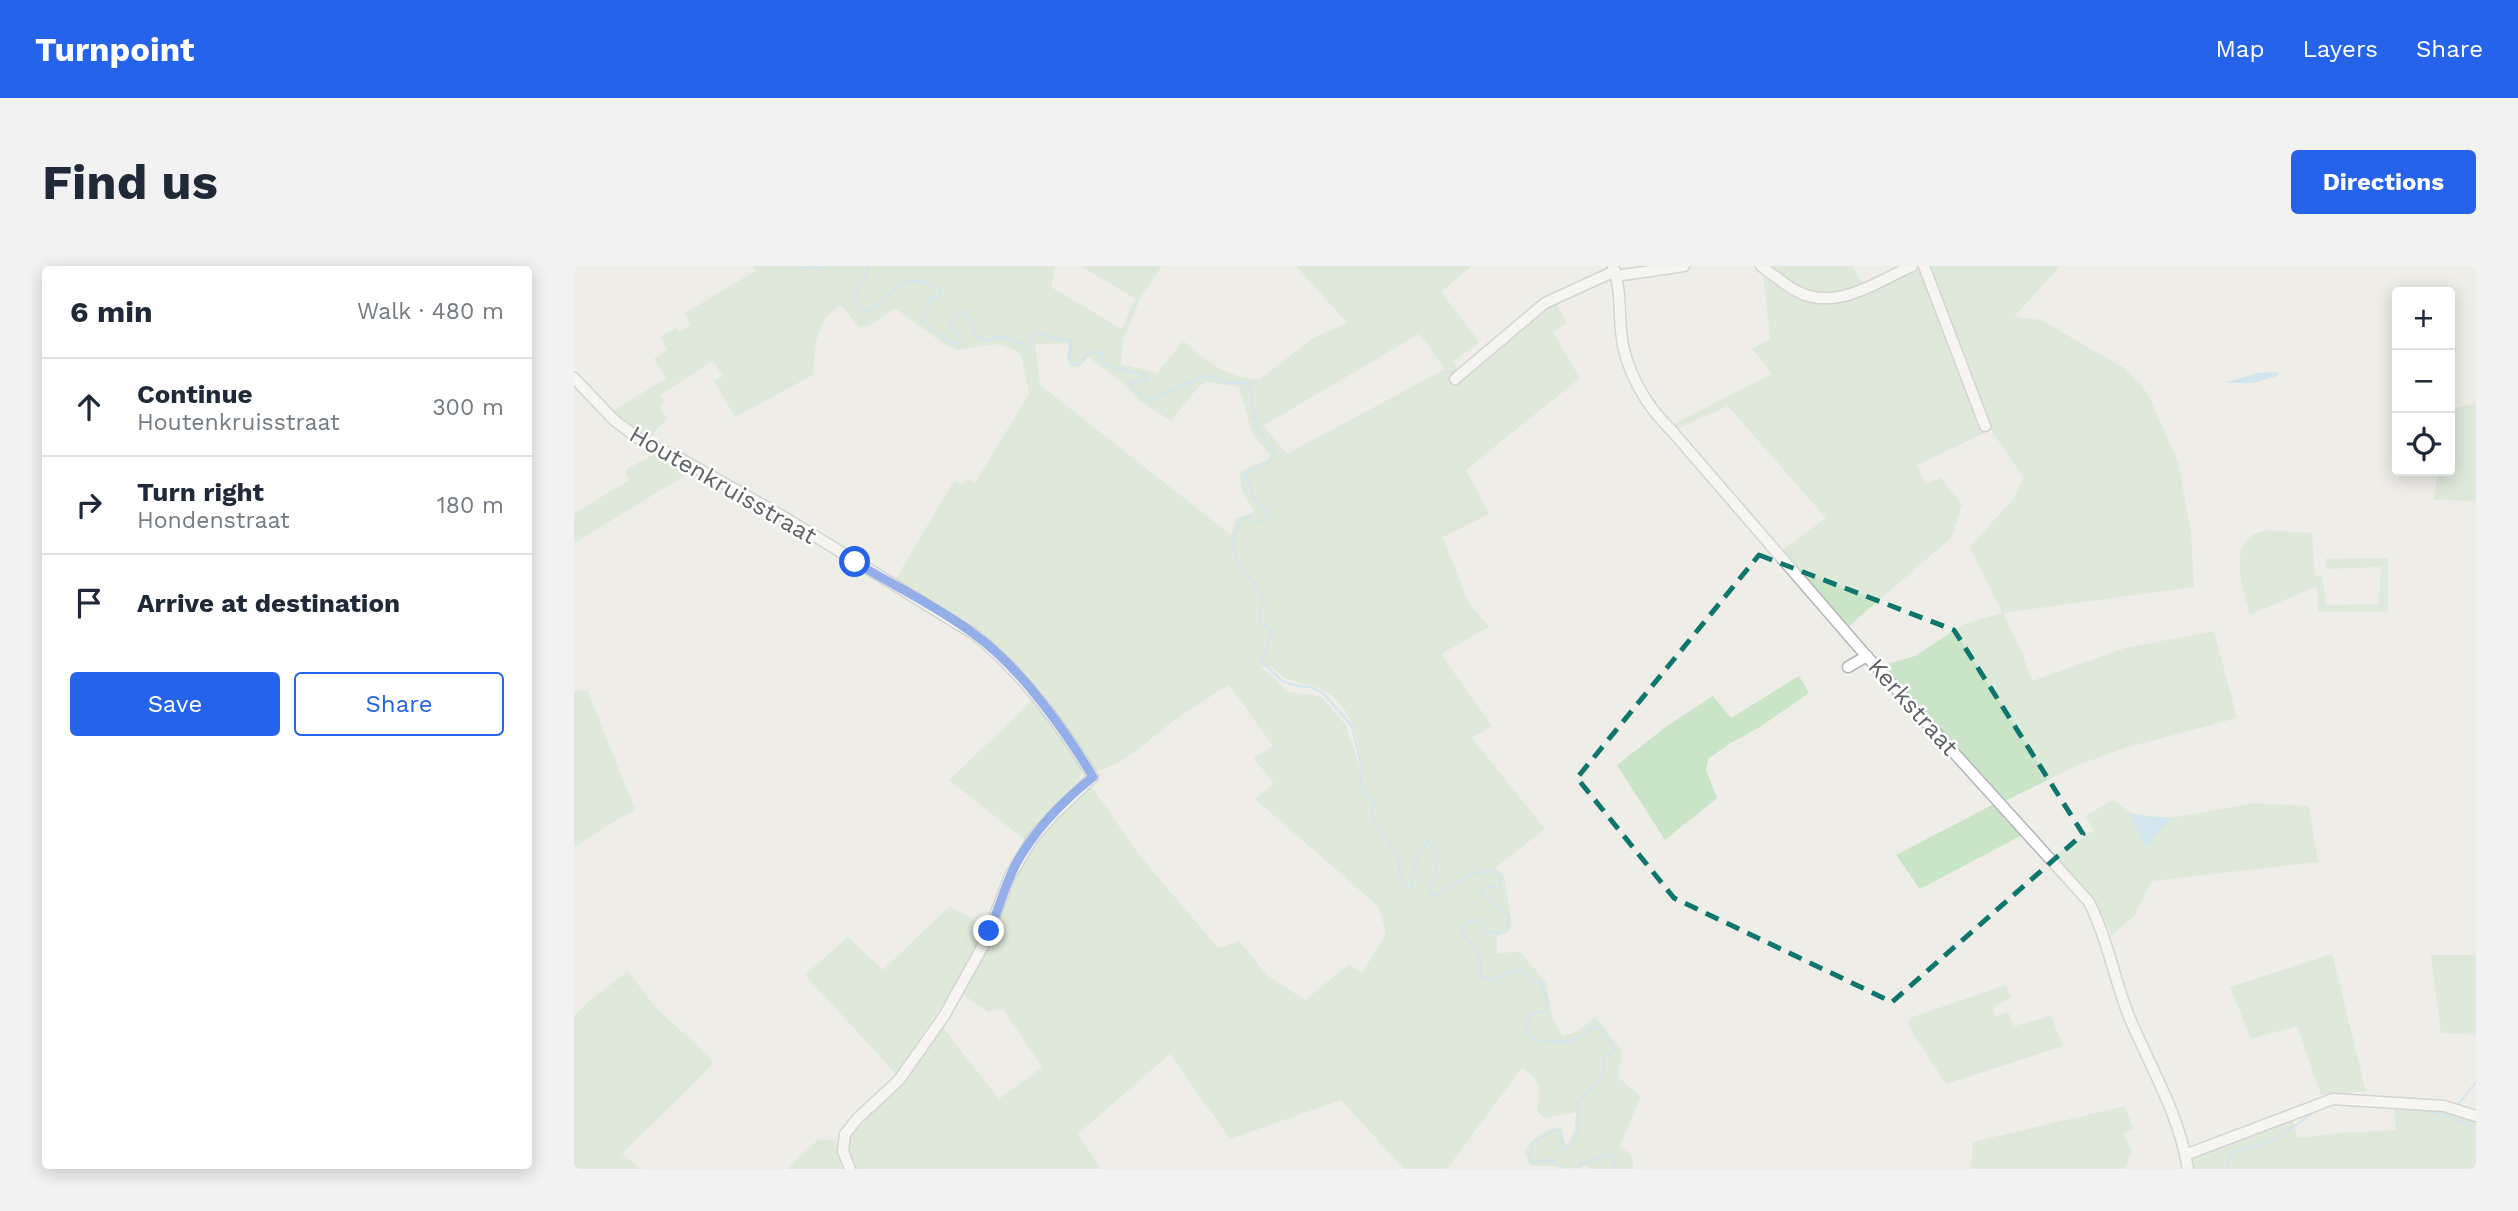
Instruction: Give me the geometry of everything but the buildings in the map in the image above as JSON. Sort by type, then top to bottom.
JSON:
[{"type":"street","points":[[1455,379],[1545,303],[1614,271],[1684,266]]},
{"type":"street","points":[[1761,266],[1794,290],[1828,300],[1846,297],[1912,266]]},
{"type":"street","points":[[1924,266],[1986,426]]},
{"type":"street","name":"Kerkstraat","points":[[1614,271],[1621,304],[1620,331],[1625,358],[1642,394],[1657,416],[1867,656],[2089,902],[2101,925],[2129,1015],[2160,1081],[2188,1169]]},
{"type":"street","name":"Houtenkruisstraat","points":[[574,378],[614,420],[642,441],[739,491],[974,634],[997,653],[1026,684],[1093,777],[1032,839],[1010,876],[984,944],[944,1016],[898,1080],[845,1134],[842,1147],[850,1169]]},
{"type":"street","points":[[1848,667],[1867,656]]},
{"type":"street","points":[[2185,1155],[2333,1099],[2444,1106],[2476,1116]]},
{"type":"highlighted area","points":[[1759,555],[1954,630],[2083,834],[1892,1002],[1674,898],[1577,778]]},
{"type":"green space","points":[[751,266],[1056,266],[1051,287],[1122,329],[1135,299],[1081,266],[1162,266],[1141,296],[1123,340],[1121,364],[1157,373],[1183,341],[1209,362],[1227,372],[1260,379],[1313,338],[1347,323],[1296,266],[1472,266],[1441,292],[1479,342],[1453,362],[1464,377],[1556,303],[1567,323],[1553,332],[1580,378],[1466,470],[1489,514],[1443,537],[1468,602],[1489,627],[1441,654],[1492,726],[1472,738],[1545,829],[1496,867],[1504,876],[1512,924],[1508,932],[1497,936],[1497,953],[1521,952],[1546,983],[1552,1016],[1562,1036],[1576,1031],[1595,1016],[1622,1051],[1618,1077],[1641,1097],[1619,1147],[1631,1155],[1633,1169],[1530,1165],[1525,1152],[1531,1142],[1540,1135],[1561,1127],[1566,1144],[1569,1143],[1575,1129],[1576,1112],[1545,1118],[1537,1112],[1539,1087],[1534,1078],[1522,1068],[1447,1169],[1404,1169],[1341,1100],[1230,1139],[1170,1054],[1078,1134],[1101,1169],[855,1169],[846,1149],[853,1131],[888,1097],[915,1065],[941,1025],[999,1099],[1042,1067],[1003,1009],[988,1012],[960,992],[993,936],[1018,865],[1061,811],[1090,784],[1140,856],[1218,948],[1239,941],[1267,975],[1305,1000],[1349,964],[1362,973],[1386,934],[1379,907],[1255,799],[1274,784],[1254,758],[1273,746],[1229,685],[1180,716],[1125,758],[1104,769],[1096,770],[1008,659],[990,641],[953,614],[895,580],[954,481],[963,484],[967,479],[975,483],[1029,394],[1021,354],[995,344],[958,350],[944,344],[895,308],[869,326],[859,327],[841,305],[832,311],[821,327],[813,375],[735,417],[714,381],[723,376],[713,361],[660,395],[664,403],[659,406],[667,419],[648,439],[613,411],[666,378],[654,359],[667,350],[660,337],[676,328],[679,332],[690,325],[685,313],[757,270]],"holes":[[[1419,334],[1445,369],[1287,454],[1263,426]],[[1069,343],[1067,357],[1071,367],[1079,367],[1089,357],[1140,401],[1171,421],[1199,386],[1206,382],[1239,387],[1252,433],[1271,456],[1240,472],[1241,488],[1254,512],[1236,518],[1231,535],[1040,385],[1035,344]],[[1271,666],[1286,678],[1314,686],[1337,700],[1352,722],[1362,776],[1346,725],[1320,696],[1289,692],[1261,667]]]},
{"type":"green space","points":[[1768,266],[1853,266],[1863,284],[1834,294],[1812,293],[1792,284]]},
{"type":"green space","points":[[2060,266],[2014,317],[2041,320],[2124,368],[2141,384],[2151,400],[2178,462],[2191,532],[2194,587],[2003,613],[2032,681],[2125,648],[2214,631],[2237,718],[2128,747],[2078,765],[2005,801],[1881,666],[1915,656],[1964,624],[2002,613],[1970,547],[2013,499],[2023,477],[1991,430],[1917,465],[1925,484],[1941,478],[1962,504],[1952,537],[1848,627],[1782,550],[1826,518],[1728,406],[1677,429],[1672,425],[1772,374],[1752,349],[1770,339],[1763,273],[1805,300],[1830,304],[1854,297],[1916,268]]},
{"type":"green space","points":[[2476,403],[2476,501],[2433,500],[2438,476],[2455,476],[2455,408]]},
{"type":"green space","points":[[658,452],[694,470],[574,543],[574,514],[629,480],[625,470]]},
{"type":"green space","points":[[2266,530],[2312,533],[2315,576],[2322,576],[2326,605],[2379,604],[2381,567],[2326,569],[2325,559],[2388,558],[2388,612],[2318,612],[2317,586],[2250,615],[2240,575],[2241,553],[2251,536]]},
{"type":"green space","points":[[1799,676],[1809,693],[1708,759],[1706,770],[1717,798],[1665,840],[1617,765],[1667,726],[1713,696],[1731,718]]},
{"type":"green space","points":[[587,689],[635,809],[574,847],[574,692]]},
{"type":"green space","points":[[1034,699],[1082,768],[1079,782],[1025,840],[949,780]]},
{"type":"green space","points":[[2113,800],[2133,814],[2161,817],[2176,817],[2254,803],[2309,806],[2318,862],[2152,881],[2135,915],[2112,935],[2087,892],[2055,856],[2094,830],[2085,816]]},
{"type":"green space","points":[[1996,803],[2024,834],[1920,889],[1896,855]]},
{"type":"green space","points":[[950,906],[986,928],[959,979],[896,1074],[805,975],[848,937],[883,970]]},
{"type":"green space","points":[[2332,954],[2366,1091],[2321,1095],[2297,1026],[2251,1039],[2230,987]]},
{"type":"green space","points":[[2431,955],[2476,955],[2476,1035],[2441,1033]]},
{"type":"green space","points":[[628,971],[655,1007],[713,1060],[711,1066],[622,1154],[641,1169],[574,1169],[574,1016]]},
{"type":"green space","points":[[2006,985],[2012,998],[1993,1006],[1995,1016],[2008,1012],[2014,1026],[2051,1016],[2063,1046],[1946,1084],[1907,1024],[1910,1018]]},
{"type":"green space","points":[[2125,1106],[2133,1129],[2123,1134],[2132,1150],[2125,1169],[1971,1169],[1973,1142]]},
{"type":"green space","points":[[2394,1107],[2431,1109],[2476,1122],[2476,1169],[2191,1169],[2192,1161],[2201,1153],[2292,1120],[2298,1138],[2396,1130]]},
{"type":"green space","points":[[819,1139],[835,1140],[847,1169],[787,1169]]},
{"type":"water","points":[[2279,372],[2277,376],[2253,383],[2225,383],[2257,373]]},
{"type":"water","points":[[2129,814],[2170,819],[2146,847]]},
{"type":"waterway","points":[[796,266],[827,266]]},
{"type":"waterway","points":[[870,266],[855,295],[858,308],[868,311],[906,280],[927,283],[936,287],[942,295],[929,298],[928,308],[920,319],[946,340],[957,344],[961,339],[952,329],[951,323],[964,310],[977,337],[987,341],[1001,336],[1026,345],[1036,332],[1071,340],[1070,363],[1079,364],[1089,352],[1102,353],[1101,360],[1107,366],[1145,375],[1147,380],[1130,383],[1135,391],[1151,402],[1207,375],[1223,382],[1249,383],[1257,428],[1276,454],[1266,464],[1245,473],[1254,496],[1271,515],[1254,523],[1249,517],[1241,519],[1235,532],[1233,548],[1265,601],[1261,611],[1261,624],[1272,629],[1262,661],[1282,681],[1311,687],[1323,693],[1352,726],[1360,760],[1361,787],[1376,804],[1370,810],[1398,859],[1403,880],[1408,887],[1413,887],[1416,862],[1428,841],[1438,861],[1430,892],[1435,896],[1472,874],[1489,871],[1498,873],[1501,883],[1498,887],[1482,888],[1480,892],[1508,916],[1508,929],[1501,933],[1486,932],[1482,922],[1477,919],[1460,930],[1479,956],[1480,976],[1491,980],[1522,970],[1531,979],[1542,984],[1546,1011],[1532,1014],[1525,1029],[1528,1036],[1547,1041],[1570,1041],[1595,1026],[1615,1049],[1605,1057],[1597,1082],[1578,1102],[1578,1129],[1569,1146],[1563,1149],[1560,1131],[1554,1130],[1532,1144],[1529,1153],[1532,1163],[1552,1159],[1563,1169]]},
{"type":"waterway","points":[[2457,1106],[2476,1082]]},
{"type":"waterway","points":[[2394,1108],[2447,1116],[2476,1130]]},
{"type":"waterway","points":[[2226,1169],[2232,1153],[2276,1139],[2310,1115]]},
{"type":"waterway","points":[[1578,1169],[1581,1164],[1613,1154],[1614,1169]]},
{"type":"route","points":[[855,562],[942,613],[986,643],[1026,684],[1093,777],[1032,839],[1016,863],[989,931]]}]
